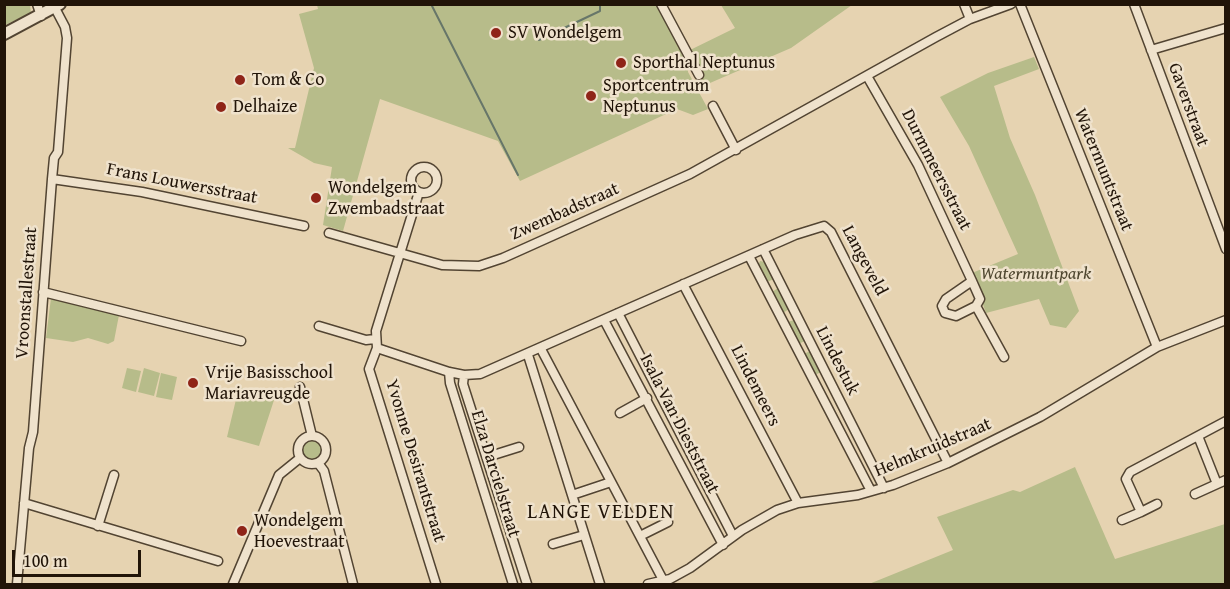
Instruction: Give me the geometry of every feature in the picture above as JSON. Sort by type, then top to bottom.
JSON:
[{"type":"street","points":[[37,4],[41,16]]},
{"type":"street","points":[[661,4],[699,75]]},
{"type":"street","points":[[964,4],[970,19]]},
{"type":"street","name":"Zwembadstraat","points":[[329,233],[400,255],[442,265],[478,266],[503,258],[690,174],[970,19],[1011,4]]},
{"type":"street","name":"Watermuntstraat","points":[[1020,4],[1157,347]]},
{"type":"street","name":"Gaverstraat","points":[[1134,4],[1226,249]]},
{"type":"street","points":[[4,34],[57,6]]},
{"type":"street","name":"Vroonstallestraat","points":[[17,585],[33,432],[52,179],[54,158],[58,152],[67,38],[57,6]]},
{"type":"street","points":[[1151,50],[1226,28]]},
{"type":"street","name":"Durmmeersstraat","points":[[867,76],[918,165],[980,299],[976,306]]},
{"type":"street","points":[[712,106],[736,150]]},
{"type":"street","name":"Frans Louwersstraat","points":[[52,179],[142,192],[304,226]]},
{"type":"street","points":[[376,344],[419,192]]},
{"type":"street","name":"Langeveld","points":[[541,349],[815,227],[828,228],[948,463]]},
{"type":"street","name":"Lindestuk","points":[[763,249],[884,488]]},
{"type":"street","name":"Lindestuk","points":[[749,256],[871,491]]},
{"type":"street","points":[[972,281],[946,299],[942,306],[945,313],[956,316],[976,306],[1004,357]]},
{"type":"street","name":"Lindemeers","points":[[683,284],[798,503]]},
{"type":"street","points":[[43,292],[241,341]]},
{"type":"street","name":"Isala Van Dieststraat","points":[[618,313],[733,536]]},
{"type":"street","name":"Isala Van Dieststraat","points":[[604,320],[723,545]]},
{"type":"street","name":"Helmkruidstraat","points":[[648,585],[690,568],[733,536],[777,510],[798,503],[884,488],[948,463],[1040,417],[1157,347],[1226,320]]},
{"type":"street","points":[[319,326],[366,340],[449,372],[464,375],[480,374],[541,349],[663,580]]},
{"type":"street","name":"Yvonne Desirantstraat","points":[[376,344],[369,369],[436,585]]},
{"type":"street","points":[[528,355],[600,585]]},
{"type":"street","name":"Elza Darcielstraat","points":[[449,372],[450,383],[513,585]]},
{"type":"street","name":"Elza Darcielstraat","points":[[464,375],[463,384],[527,585]]},
{"type":"street","points":[[300,387],[312,436]]},
{"type":"street","points":[[620,413],[647,398]]},
{"type":"street","points":[[1141,512],[1126,479],[1127,475],[1151,459],[1226,421]]},
{"type":"street","points":[[312,436],[320,439],[326,448],[323,458],[318,463],[308,464],[300,458],[299,444],[312,436]]},
{"type":"street","points":[[1195,494],[1221,482],[1198,436]]},
{"type":"street","points":[[487,457],[519,447]]},
{"type":"street","points":[[234,585],[279,475],[300,458]]},
{"type":"street","points":[[318,463],[324,471],[353,585]]},
{"type":"street","points":[[98,525],[114,475]]},
{"type":"street","points":[[572,495],[611,482]]},
{"type":"street","points":[[24,503],[218,561]]},
{"type":"street","points":[[1122,520],[1157,504]]},
{"type":"street","points":[[488,508],[504,515]]},
{"type":"street","points":[[639,537],[668,522]]},
{"type":"street","points":[[553,544],[584,535]]},
{"type":"green space","points":[[5,4],[30,5],[31,13],[5,25]]},
{"type":"green space","points":[[317,5],[656,5],[688,64],[688,72],[708,109],[693,115],[677,109],[520,181],[498,141],[380,99],[343,231],[323,225],[332,167],[314,163],[288,148],[295,148],[314,68],[299,14],[318,9]]},
{"type":"green space","points":[[721,5],[852,5],[791,48],[703,86],[686,52],[735,28]]},
{"type":"green space","name":"Watermuntpark","points":[[1034,57],[1039,69],[994,86],[1010,138],[1035,195],[1079,311],[1066,328],[1050,325],[1039,299],[986,313],[972,273],[1018,254],[969,146],[940,97],[988,73]]},
{"type":"green space","points":[[760,261],[765,262],[774,279],[767,282],[758,266]]},
{"type":"green space","points":[[778,288],[789,309],[783,313],[772,292]]},
{"type":"green space","points":[[51,298],[119,315],[114,341],[108,344],[88,338],[73,342],[46,338]]},
{"type":"green space","points":[[794,320],[805,341],[798,344],[788,322]]},
{"type":"green space","points":[[810,351],[821,372],[815,375],[804,354]]},
{"type":"green space","points":[[127,368],[141,371],[136,392],[122,388]]},
{"type":"green space","points":[[144,368],[160,373],[154,396],[138,392]]},
{"type":"green space","points":[[161,373],[177,377],[172,400],[156,397]]},
{"type":"green space","points":[[239,387],[275,397],[259,446],[227,437]]},
{"type":"green space","points":[[312,441],[319,444],[322,451],[319,458],[312,461],[305,458],[302,451],[305,444]]},
{"type":"green space","points":[[1075,467],[1115,559],[1225,524],[1225,584],[869,584],[953,550],[937,517],[1013,490],[1020,492]]},
{"type":"waterway","points":[[431,4],[518,175]]},
{"type":"waterway","points":[[539,40],[600,11],[600,4]]},
{"type":"place","name":"SV Wondelgem","points":[[496,33]]},
{"type":"place","name":"Sporthal Neptunus","points":[[621,63]]},
{"type":"place","name":"Tom & Co","points":[[240,80]]},
{"type":"place","name":"Sportcentrum Neptunus","points":[[591,96]]},
{"type":"place","name":"Delhaize","points":[[221,107]]},
{"type":"place","name":"Wondelgem Zwembadstraat","points":[[316,198]]},
{"type":"place","name":"Vrije Basisschool Mariavreugde","points":[[193,383]]},
{"type":"place","name":"Wondelgem Hoevestraat","points":[[242,531]]},
{"type":"district","name":"LANGE VELDEN","points":[[601,513]]}]
